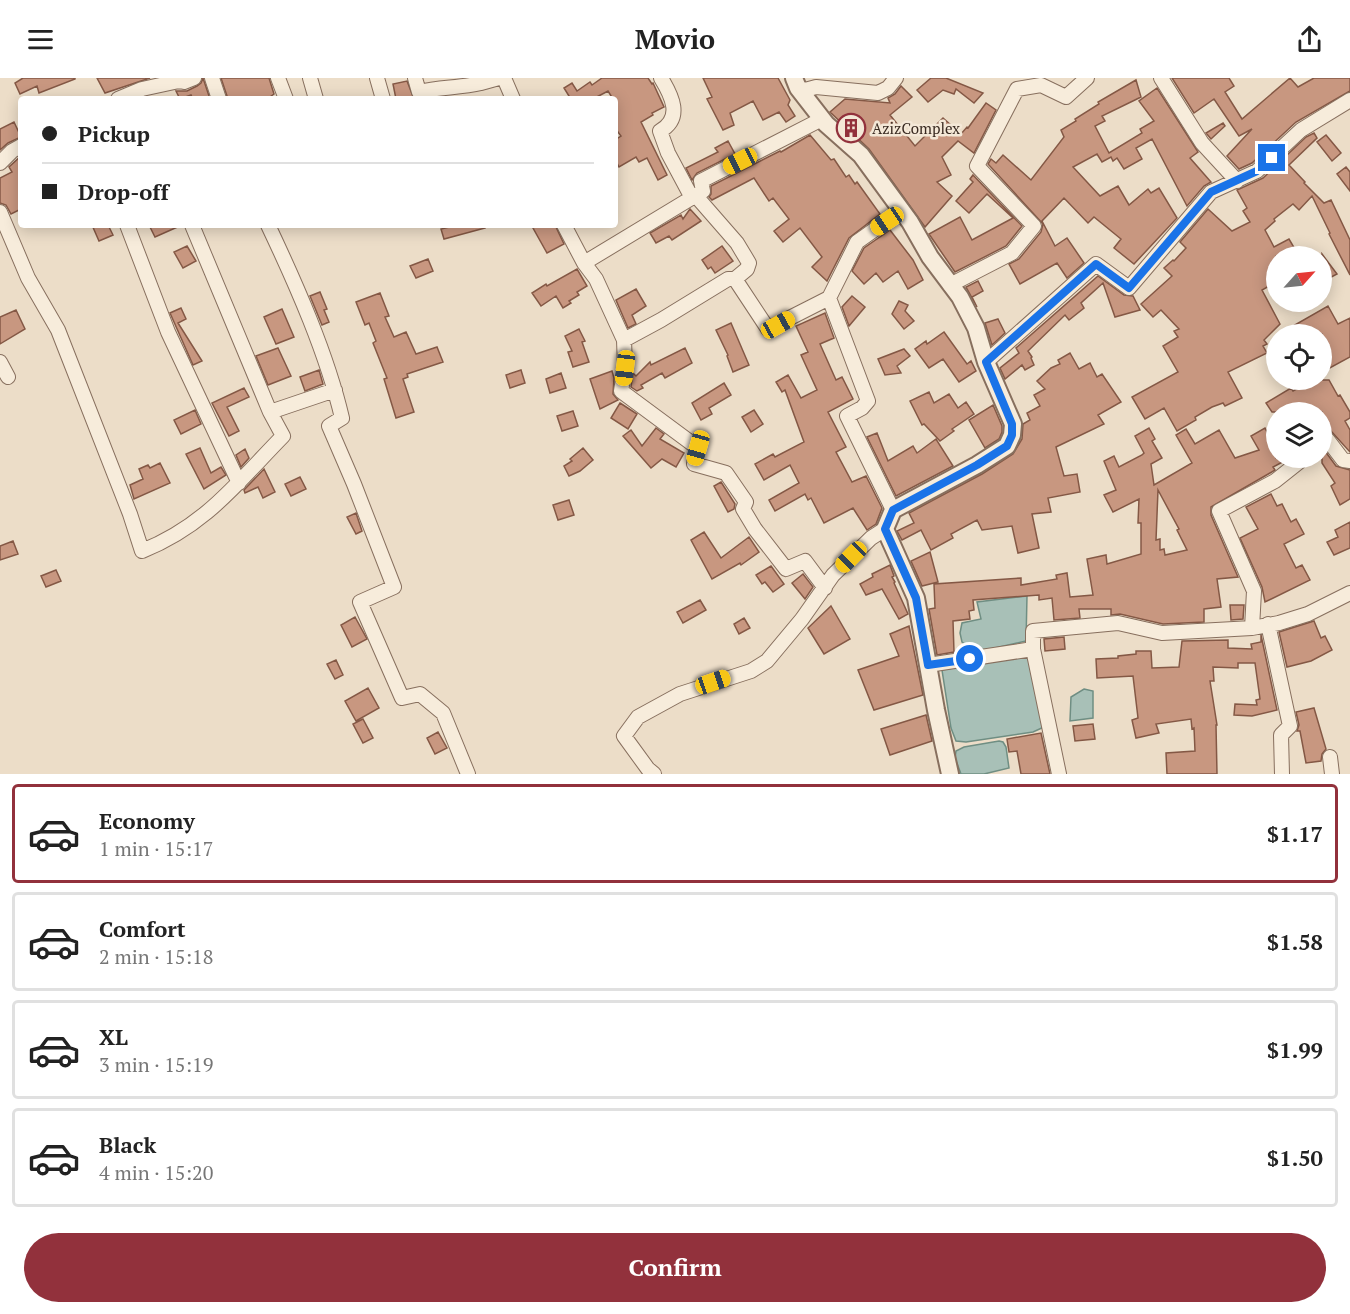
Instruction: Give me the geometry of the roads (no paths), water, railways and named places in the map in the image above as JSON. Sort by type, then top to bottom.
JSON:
[{"type":"street","points":[[125,96],[142,89],[179,81],[184,82],[194,78]]},
{"type":"street","points":[[212,78],[218,96]]},
{"type":"street","points":[[278,78],[285,96]]},
{"type":"street","points":[[310,78],[315,96]]},
{"type":"street","points":[[377,78],[382,96]]},
{"type":"street","points":[[415,78],[419,92],[439,88],[460,88],[480,80],[499,78]]},
{"type":"street","points":[[504,78],[512,96]]},
{"type":"street","points":[[624,340],[662,320],[728,279],[735,279],[747,269],[749,263],[736,243],[694,197],[668,153],[660,131],[669,126],[673,97],[661,78]]},
{"type":"street","points":[[796,83],[805,90],[816,87],[878,93],[888,88],[896,78]]},
{"type":"street","points":[[950,285],[1012,252],[1034,226],[977,166],[1017,89],[1041,85],[1066,97],[1087,78]]},
{"type":"street","points":[[1161,78],[1202,143],[1238,181]]},
{"type":"street","points":[[654,774],[624,736],[638,717],[680,694],[751,670],[767,661],[802,619],[833,575],[871,538],[885,529],[893,510],[977,465],[1007,446],[1012,435],[1012,424],[986,362],[976,328],[960,297],[930,257],[902,210],[861,155],[822,119],[796,83]]},
{"type":"street","points":[[986,362],[1096,264],[1129,288],[1211,192],[1257,171],[1301,130],[1350,100]]},
{"type":"street","points":[[584,263],[703,191],[701,181],[822,119]]},
{"type":"street","points":[[0,163],[18,148]]},
{"type":"street","points":[[735,279],[768,329],[829,297],[857,242],[902,210]]},
{"type":"street","points":[[0,212],[28,278],[58,330],[130,514],[142,551],[185,529],[219,504],[283,436],[270,412],[193,228]]},
{"type":"street","points":[[128,228],[173,342],[239,483]]},
{"type":"street","points":[[269,228],[290,270],[335,390],[342,418],[328,426],[354,484],[394,587],[360,603],[402,698],[420,694],[443,713],[468,774]]},
{"type":"street","points":[[566,228],[584,263],[597,279],[624,340],[625,368],[621,391],[698,448],[694,464],[726,473],[746,502],[744,508],[755,529],[786,569],[805,561],[825,588]]},
{"type":"street","points":[[829,297],[868,401],[862,408],[847,416],[893,510]]},
{"type":"street","points":[[0,362],[8,378]]},
{"type":"street","points":[[270,412],[335,390]]},
{"type":"street","points":[[1332,446],[1343,460],[1350,461]]},
{"type":"street","points":[[1252,628],[1254,591],[1219,511],[1275,481],[1291,468]]},
{"type":"street","points":[[885,529],[916,598],[950,774]]},
{"type":"street","points":[[1059,774],[1033,649],[1033,631],[1118,623],[1162,633],[1252,628],[1308,615],[1350,594]]},
{"type":"street","points":[[1268,624],[1290,726],[1281,735],[1282,774]]},
{"type":"street","points":[[928,665],[1033,649]]},
{"type":"street","points":[[1329,757],[1332,774]]},
{"type":"place","name":"AzizComplex","points":[[851,128]]}]
